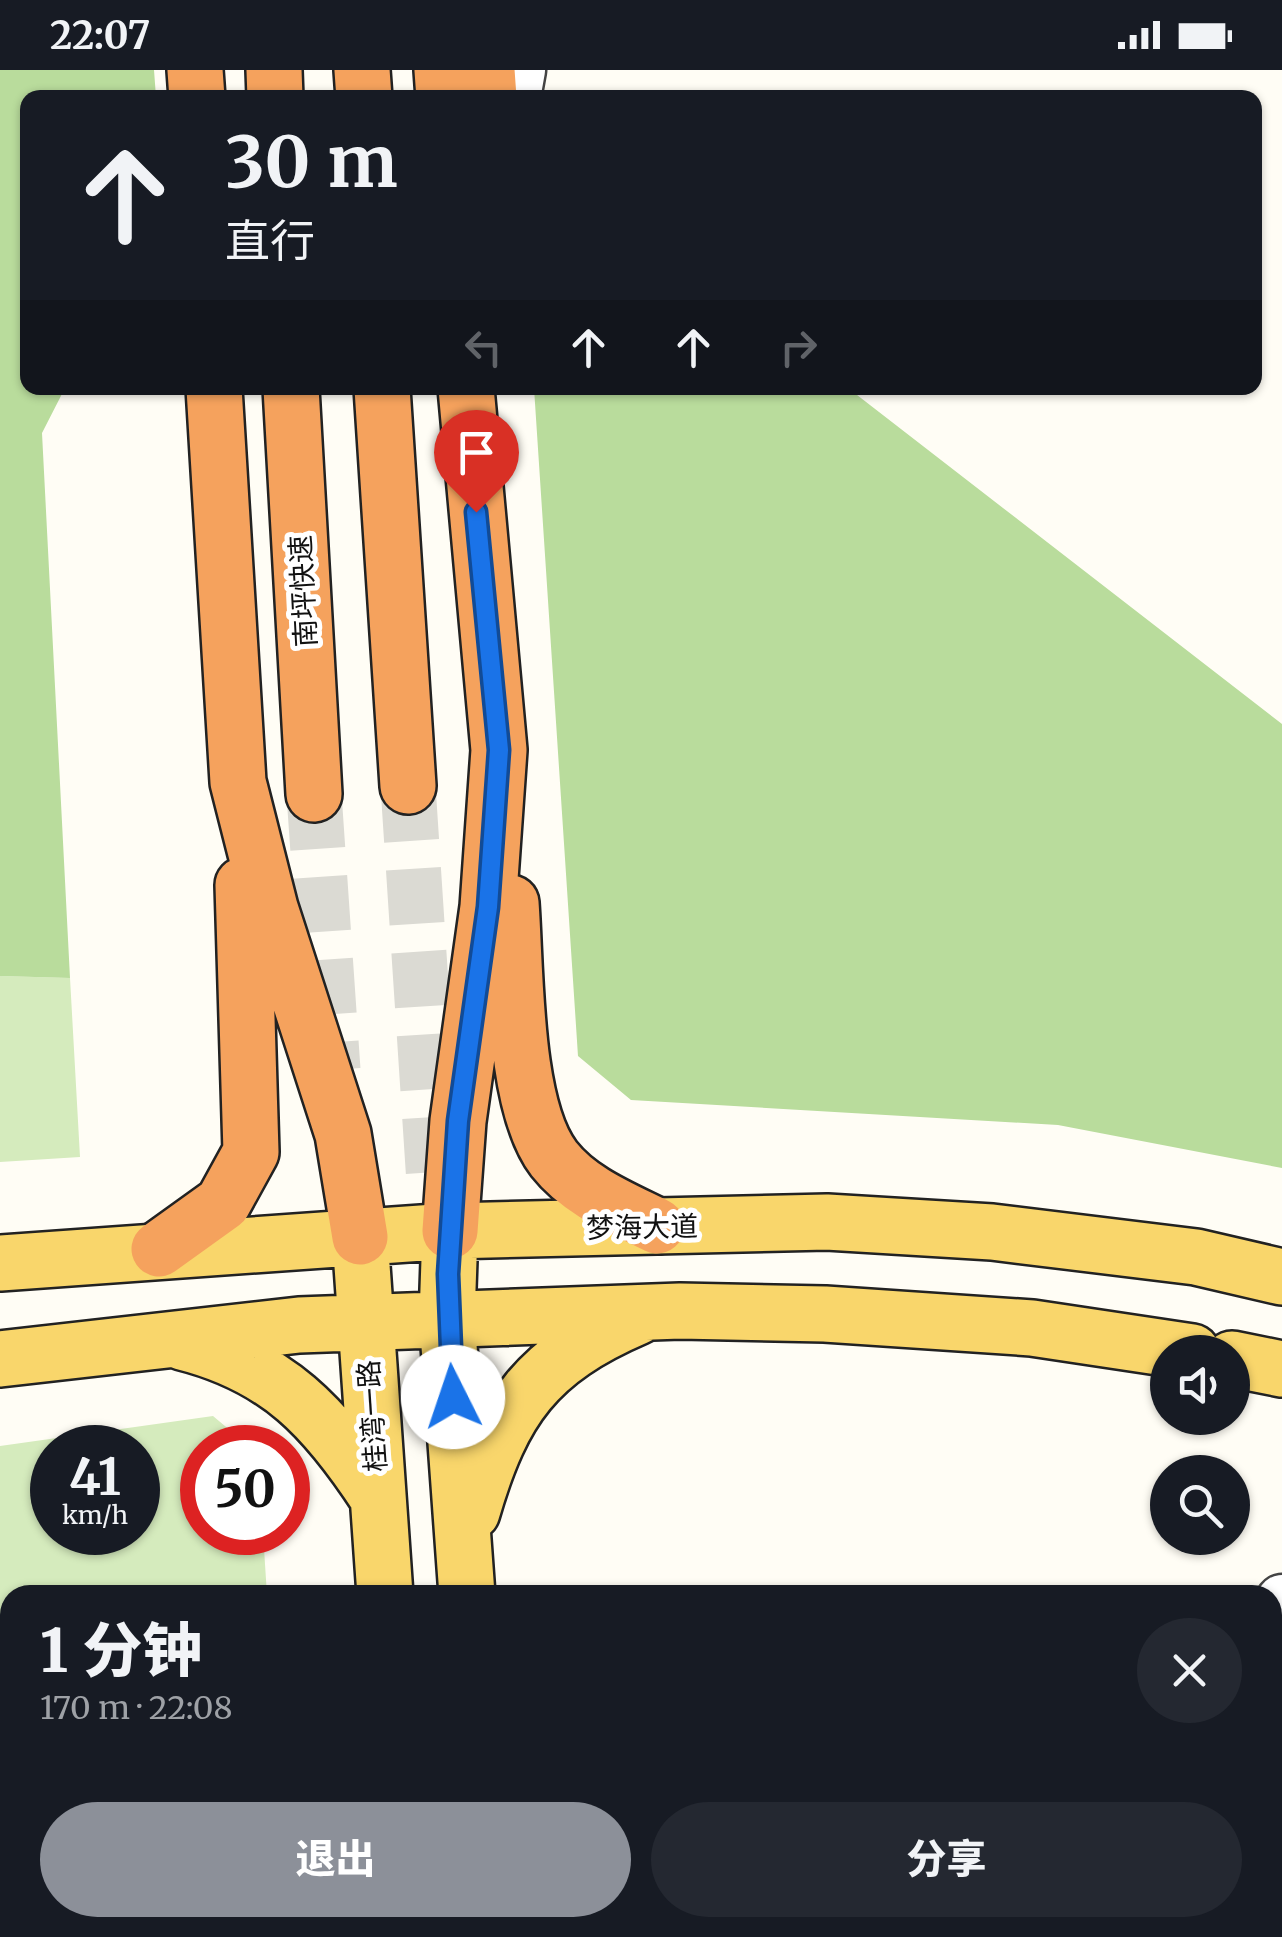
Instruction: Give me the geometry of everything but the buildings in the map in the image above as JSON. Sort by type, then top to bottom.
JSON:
[{"type":"highway","points":[[159,1249],[223,1204],[250,1152],[238,782],[214,395]]},
{"type":"highway","name":"南坪快速","points":[[291,395],[314,794]]},
{"type":"highway","points":[[382,395],[408,786]]},
{"type":"highway","points":[[467,395],[525,1080],[542,1141],[571,1176],[598,1196],[657,1226]]},
{"type":"highway","points":[[476,512],[484,395]]},
{"type":"highway","points":[[450,1231],[458,1121],[488,907],[499,750]]},
{"type":"highway","points":[[238,782],[270,908],[343,1134],[360,1237]]},
{"type":"main road","name":"梦海大道","points":[[0,1263],[450,1231],[827,1222],[992,1232],[1196,1257],[1282,1277]]},
{"type":"main road","points":[[450,1231],[447,1318],[465,1569]]},
{"type":"main road","name":"桂湾一路","points":[[360,1237],[384,1585]]},
{"type":"main road","points":[[465,1569],[488,1456],[524,1394],[544,1370],[571,1350],[650,1311]]},
{"type":"main road","points":[[0,1359],[164,1338],[365,1322],[650,1311],[826,1314],[1032,1328],[1150,1346]]},
{"type":"main road","points":[[164,1338],[222,1352],[268,1375],[324,1423],[378,1498]]},
{"type":"main road","points":[[1250,1363],[1282,1369]]},
{"type":"green space","points":[[0,70],[154,70],[155,90],[20,90],[20,395],[61,395],[42,433],[70,978],[0,976]]},
{"type":"green space","points":[[534,395],[857,395],[1282,724],[1282,1168],[1058,1125],[631,1100],[578,1056]]},
{"type":"green space","points":[[0,976],[70,978],[80,1157],[0,1162]]},
{"type":"green space","points":[[213,1416],[224,1425],[180,1425],[180,1555],[264,1555],[266,1585],[0,1585],[0,1446],[30,1442],[30,1555],[160,1555],[160,1425],[149,1425]]},
{"type":"tunnel","points":[[408,786],[435,1198]]},
{"type":"tunnel","points":[[314,794],[333,1070]]},
{"type":"route","points":[[453,1397],[447,1318],[458,1121],[488,907],[499,750],[476,512]]}]
